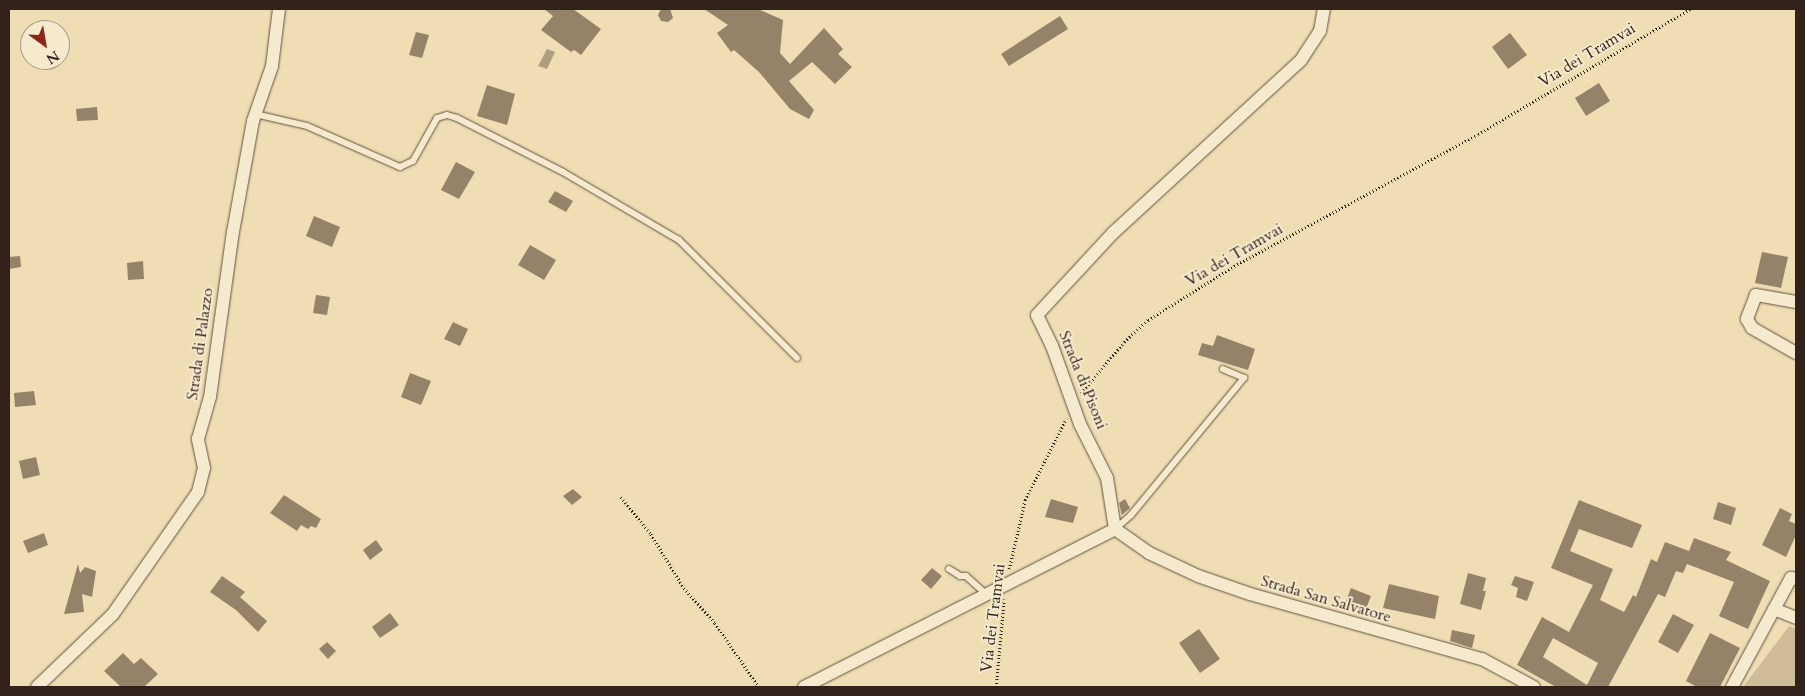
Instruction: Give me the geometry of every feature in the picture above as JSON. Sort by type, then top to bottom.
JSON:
[{"type":"street","name":"Strada di Palazzo","points":[[37,687],[113,614],[198,492],[204,468],[198,439],[210,397],[233,232],[255,114],[270,73],[279,9]]},
{"type":"street","name":"Strada di Pisoni","points":[[1115,529],[1107,478],[1073,403],[1037,315],[1112,233],[1301,60],[1320,31],[1324,9]]},
{"type":"street","points":[[1796,302],[1756,295],[1747,319],[1752,328],[1796,353]]},
{"type":"street","points":[[804,687],[985,593],[1115,529]]},
{"type":"street","name":"Strada San Salvatore","points":[[1115,529],[1149,554],[1198,576],[1356,625],[1473,656],[1507,670],[1534,687]]},
{"type":"street","points":[[1732,687],[1793,578]]},
{"type":"street","points":[[1774,609],[1796,618]]},
{"type":"lane","points":[[255,114],[306,126],[400,167],[413,161],[438,118],[447,115],[458,118],[563,172],[678,240],[797,358]]},
{"type":"lane","points":[[1115,529],[1131,516],[1244,378],[1224,370]]},
{"type":"lane","points":[[949,569],[960,576],[966,576],[985,593]]},
{"type":"path","name":"Via dei Tramvai","points":[[996,687],[1005,584],[1025,500],[1073,403],[1124,342],[1148,320],[1248,257],[1478,134],[1690,9]]},
{"type":"path","points":[[621,497],[651,534],[684,588],[715,623],[759,687]]},
{"type":"shaded area","points":[[547,49],[555,52],[547,69],[538,66]]},
{"type":"shaded area","points":[[1789,626],[1796,629],[1796,687],[1743,687]]},
{"type":"building","points":[[544,9],[573,9],[601,29],[581,55],[574,50],[571,52],[541,30],[553,16]]},
{"type":"building","points":[[661,9],[670,9],[673,18],[668,22],[661,21],[658,15]]},
{"type":"building","points":[[704,9],[758,9],[783,20],[780,53],[790,64],[824,28],[843,49],[838,54],[852,67],[835,84],[812,62],[789,81],[814,110],[809,119],[790,109],[759,72],[734,50],[731,52],[717,33],[728,25]]},
{"type":"building","points":[[1060,16],[1068,29],[1009,66],[1001,54]]},
{"type":"building","points":[[416,32],[429,35],[422,58],[409,55]]},
{"type":"building","points":[[1510,33],[1527,55],[1508,69],[1492,47]]},
{"type":"building","points":[[1599,83],[1610,101],[1586,116],[1575,98]]},
{"type":"building","points":[[487,85],[515,94],[507,125],[477,116]]},
{"type":"building","points":[[97,107],[98,120],[77,121],[76,109]]},
{"type":"building","points":[[456,162],[475,172],[459,199],[441,190]]},
{"type":"building","points":[[555,191],[573,201],[566,212],[548,202]]},
{"type":"building","points":[[314,216],[340,227],[332,247],[306,236]]},
{"type":"building","points":[[530,245],[556,260],[544,280],[518,265]]},
{"type":"building","points":[[1762,252],[1788,257],[1781,288],[1755,283]]},
{"type":"building","points":[[20,256],[21,267],[9,269],[9,257]]},
{"type":"building","points":[[143,261],[144,279],[128,280],[127,263]]},
{"type":"building","points":[[316,295],[330,297],[327,315],[313,313]]},
{"type":"building","points":[[453,322],[468,329],[460,346],[444,339]]},
{"type":"building","points":[[1217,335],[1255,349],[1248,370],[1198,355],[1202,343],[1213,346]]},
{"type":"building","points":[[410,373],[431,381],[421,405],[401,397]]},
{"type":"building","points":[[34,391],[36,405],[15,407],[14,393]]},
{"type":"building","points":[[36,457],[40,475],[23,479],[19,461]]},
{"type":"building","points":[[573,489],[582,497],[572,505],[563,496]]},
{"type":"building","points":[[284,495],[321,519],[316,528],[311,526],[308,529],[301,525],[297,531],[270,513]]},
{"type":"building","points":[[1051,499],[1078,507],[1073,523],[1045,517]]},
{"type":"building","points":[[1125,499],[1130,508],[1122,515],[1119,503]]},
{"type":"building","points":[[1579,500],[1642,525],[1632,548],[1579,529],[1570,551],[1613,569],[1600,600],[1624,612],[1633,595],[1636,597],[1651,559],[1657,562],[1665,542],[1689,551],[1694,538],[1731,552],[1726,560],[1770,581],[1748,629],[1719,616],[1734,582],[1687,564],[1683,573],[1676,571],[1665,597],[1658,594],[1608,687],[1556,687],[1517,665],[1542,617],[1569,632],[1593,585],[1551,568]],"holes":[[[1553,638],[1598,663],[1587,685],[1543,657]]]},
{"type":"building","points":[[1718,502],[1736,508],[1731,525],[1713,519]]},
{"type":"building","points":[[1780,508],[1792,514],[1789,521],[1796,524],[1796,535],[1786,557],[1762,545]]},
{"type":"building","points":[[44,533],[48,545],[28,553],[23,541]]},
{"type":"building","points":[[376,540],[383,550],[370,560],[363,550]]},
{"type":"building","points":[[78,564],[80,573],[85,567],[96,571],[92,597],[82,594],[84,612],[64,614]]},
{"type":"building","points":[[932,568],[942,576],[931,589],[921,580]]},
{"type":"building","points":[[1468,573],[1486,578],[1483,591],[1486,591],[1481,610],[1460,604]]},
{"type":"building","points":[[222,576],[245,592],[240,597],[267,621],[258,632],[236,610],[210,592]]},
{"type":"building","points":[[1515,576],[1534,582],[1527,601],[1516,597],[1518,588],[1511,585]]},
{"type":"building","points":[[1389,584],[1439,596],[1435,619],[1383,608]]},
{"type":"building","points":[[1351,588],[1371,596],[1364,614],[1344,606]]},
{"type":"building","points":[[390,613],[399,625],[380,638],[372,627]]},
{"type":"building","points":[[1673,614],[1694,625],[1678,653],[1658,642]]},
{"type":"building","points":[[1199,629],[1220,659],[1200,673],[1179,643]]},
{"type":"building","points":[[1452,630],[1475,635],[1472,648],[1450,641]]},
{"type":"building","points":[[1710,633],[1740,648],[1720,687],[1697,687],[1686,681]]},
{"type":"building","points":[[327,642],[336,651],[328,659],[319,649]]},
{"type":"building","points":[[123,653],[134,664],[141,658],[158,674],[144,687],[121,687],[104,671]]}]
